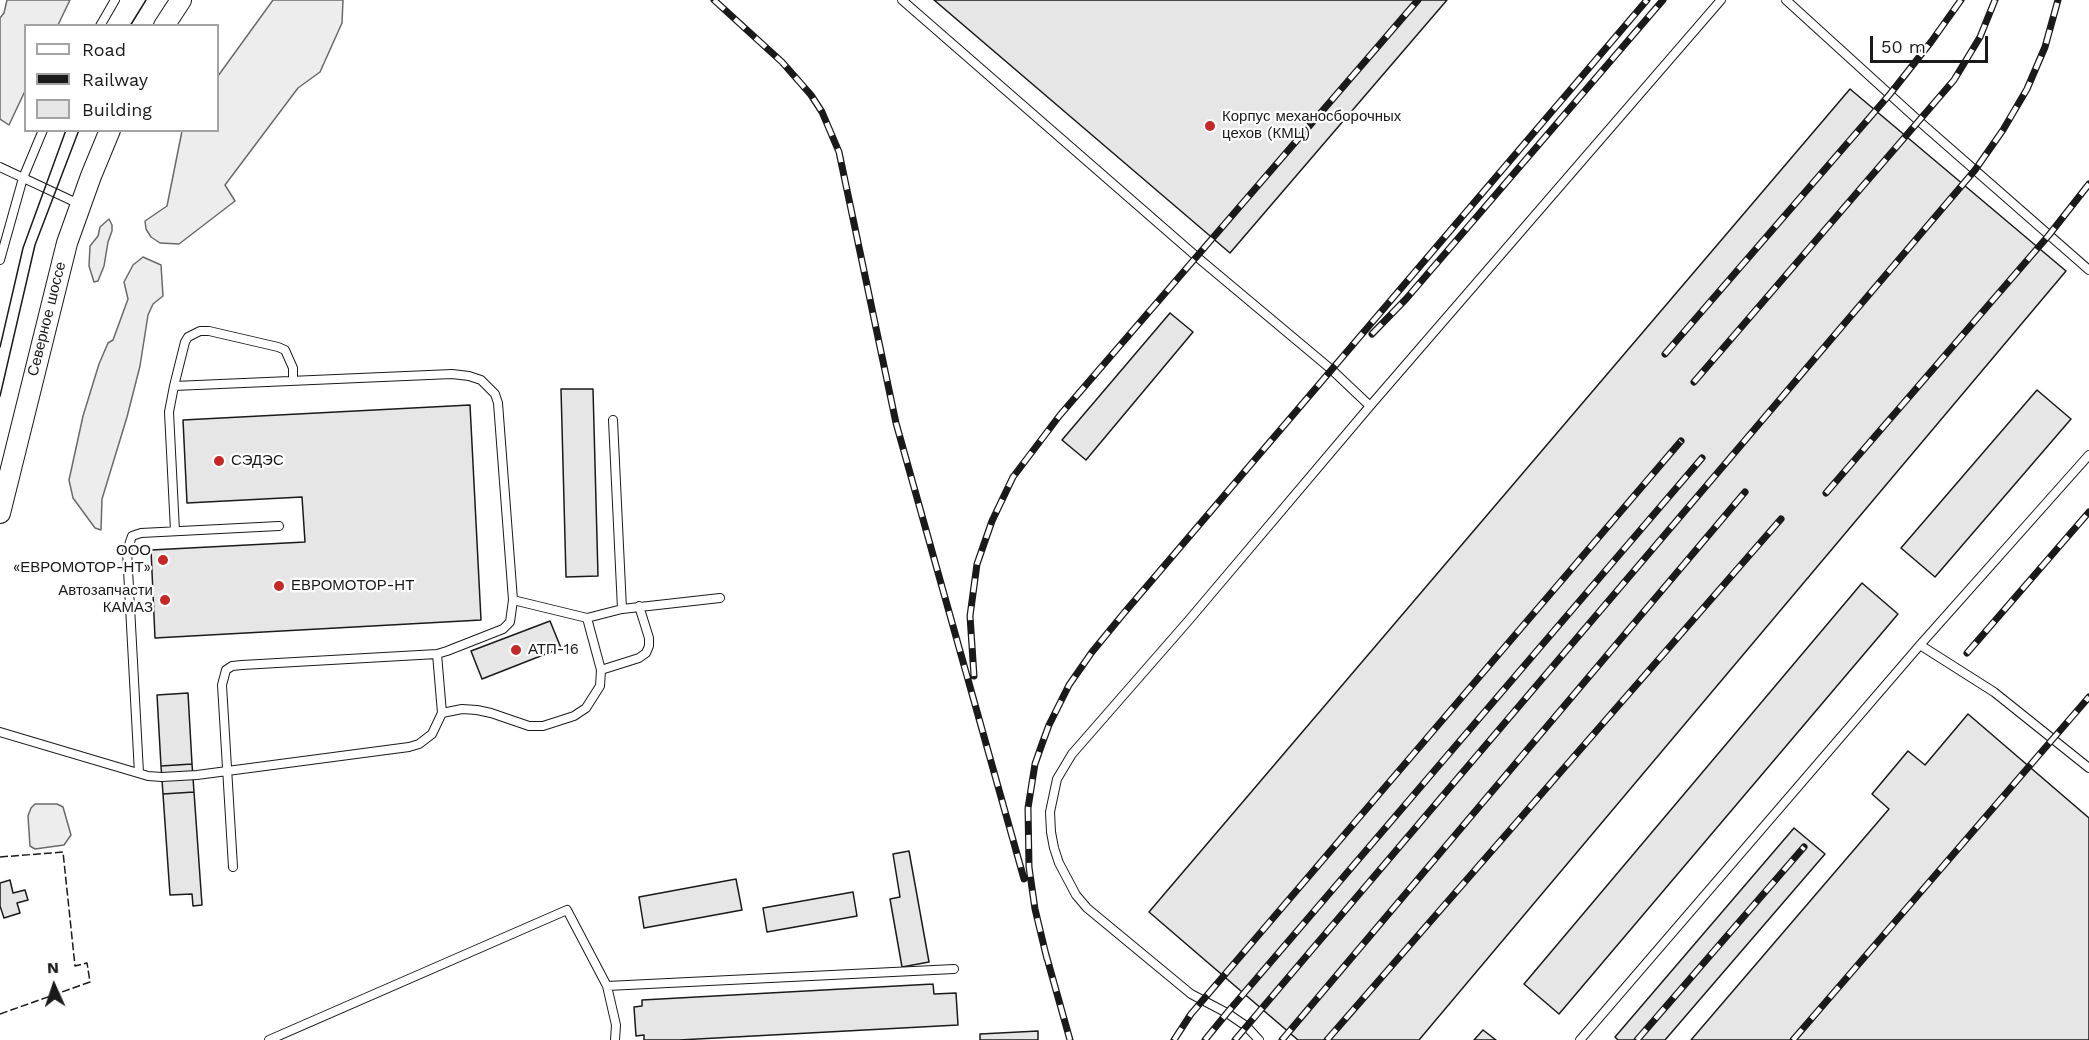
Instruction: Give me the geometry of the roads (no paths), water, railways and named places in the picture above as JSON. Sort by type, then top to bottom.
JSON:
[{"type":"main road","points":[[165,24],[181,0]]},
{"type":"main road","name":"Северное шоссе","points":[[0,513],[55,283],[80,204],[109,132]]},
{"type":"lane","points":[[101,24],[115,0]]},
{"type":"lane","points":[[902,0],[1197,257],[1332,370],[1370,406]]},
{"type":"lane","points":[[1259,1040],[1227,1013],[1191,994],[1087,908],[1076,896],[1054,848],[1051,832],[1050,812],[1057,779],[1072,754],[1721,0]]},
{"type":"lane","points":[[1786,0],[1920,122],[2089,270]]},
{"type":"lane","points":[[0,260],[23,178],[42,132]]},
{"type":"lane","points":[[0,167],[80,204]]},
{"type":"lane","points":[[175,531],[169,412],[188,337],[200,331],[209,331],[278,347],[285,350],[292,368],[293,381]]},
{"type":"lane","points":[[174,386],[452,374],[482,380],[495,394],[498,403],[513,600],[510,622],[503,629],[437,654],[232,666],[226,670],[222,685],[233,867]]},
{"type":"lane","points":[[614,420],[622,609]]},
{"type":"lane","points":[[1580,1040],[1920,645],[2089,455]]},
{"type":"lane","points":[[139,773],[127,551],[132,536],[141,533],[279,526]]},
{"type":"lane","points":[[513,600],[587,618],[639,606],[720,598]]},
{"type":"lane","points":[[601,670],[639,658],[646,653],[649,638],[639,606]]},
{"type":"lane","points":[[442,712],[462,709],[477,710],[529,726],[543,726],[574,716],[586,708],[600,686],[601,670],[587,618]]},
{"type":"lane","points":[[1920,645],[1994,692],[2089,768]]},
{"type":"lane","points":[[0,732],[139,773],[162,777],[226,771],[419,744],[432,734],[442,712],[437,654]]},
{"type":"lane","points":[[269,1040],[567,910],[607,986],[616,1025],[615,1040]]},
{"type":"lane","points":[[607,986],[954,969]]},
{"type":"tram line","points":[[131,24],[146,0]]},
{"type":"tram line","points":[[0,347],[23,248],[65,132]]},
{"type":"tram line","points":[[0,396],[35,245],[78,132]]},
{"type":"railway","points":[[714,0],[782,62],[811,95],[822,112],[839,152],[896,423],[1024,879]]},
{"type":"railway","points":[[974,676],[970,616],[977,564],[992,521],[1013,477],[1060,415],[1418,0]]},
{"type":"railway","points":[[1047,959],[1035,909],[1029,867],[1028,808],[1035,764],[1049,725],[1069,685],[1124,613],[1647,0]]},
{"type":"railway","points":[[1372,334],[1406,299],[1663,0]]},
{"type":"railway","points":[[1665,354],[1890,94],[1961,0]]},
{"type":"railway","points":[[1694,382],[1954,80],[1980,37],[1995,0]]},
{"type":"railway","points":[[1235,1040],[1975,170],[2003,130],[2027,89],[2045,47],[2058,0]]},
{"type":"railway","points":[[1826,493],[2049,235],[2089,184]]},
{"type":"railway","points":[[1174,1040],[1191,1014],[1681,441]]},
{"type":"railway","points":[[1205,1040],[1702,458]]},
{"type":"railway","points":[[1282,1040],[1745,492]]},
{"type":"railway","points":[[1967,653],[2089,512]]},
{"type":"railway","points":[[1327,1040],[1781,519]]},
{"type":"railway","points":[[1793,1040],[2089,697]]},
{"type":"railway","points":[[1637,1040],[1804,847]]},
{"type":"railway","points":[[1045,951],[1070,1040]]},
{"type":"place","name":"Корпус механосборочных цехов (КМЦ)","points":[[1210,126]]},
{"type":"place","name":"СЭДЭС","points":[[219,461]]},
{"type":"place","name":"ООО «ЕВРОМОТОР-НТ»","points":[[163,560]]},
{"type":"place","name":"ЕВРОМОТОР-НТ","points":[[279,586]]},
{"type":"place","name":"Автозапчасти КАМАЗ","points":[[165,600]]},
{"type":"place","name":"АТП-16","points":[[516,650]]}]
